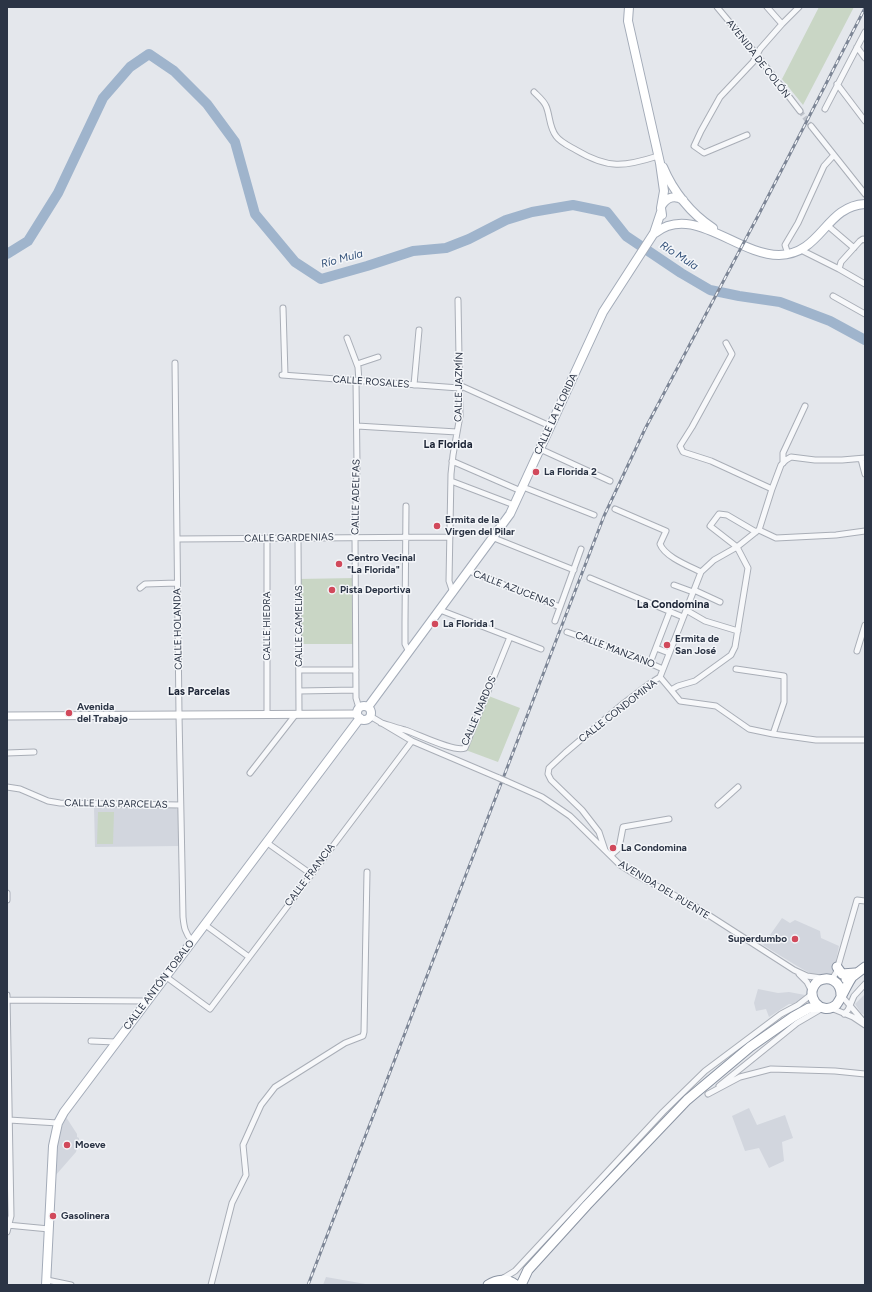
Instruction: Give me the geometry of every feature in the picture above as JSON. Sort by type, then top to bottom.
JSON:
[{"type":"highway","points":[[838,967],[840,972],[846,974],[858,972]]},
{"type":"highway","points":[[793,1017],[807,1004],[815,984],[828,979],[842,980],[858,972]]},
{"type":"highway","points":[[521,1285],[528,1270],[687,1100],[750,1047],[793,1017],[809,1008],[826,1007],[836,1004],[858,972]]},
{"type":"highway","points":[[828,979],[840,987],[841,995]]},
{"type":"highway","points":[[812,993],[814,1001],[826,1007]]},
{"type":"highway","points":[[488,1285],[528,1270]]},
{"type":"highway","points":[[504,1280],[516,1285]]},
{"type":"main road","name":"CALLE LA FLORIDA","points":[[368,707],[494,538],[510,514],[603,312],[654,233],[662,208],[664,191],[659,159],[628,21],[629,7]]},
{"type":"main road","points":[[659,159],[669,178],[685,202],[700,219],[729,239]]},
{"type":"main road","points":[[685,202],[673,197],[667,199],[662,208],[662,215],[666,221],[697,226],[747,247],[778,255],[801,250],[815,239],[845,209],[856,205],[865,204]]},
{"type":"main road","points":[[654,233],[667,225],[677,223],[688,215],[685,202]]},
{"type":"main road","points":[[363,706],[368,707],[371,712],[370,716],[365,720],[359,713],[363,706]]},
{"type":"main road","name":"CALLE ANTÓN TOBALO","points":[[47,1282],[53,1146],[58,1123],[73,1098],[266,842],[359,713]]},
{"type":"street","name":"AVENIDA DE COLÓN","points":[[717,7],[800,111]]},
{"type":"street","points":[[767,7],[782,24]]},
{"type":"street","points":[[747,135],[704,154],[694,146],[720,97],[753,62],[760,49],[798,7]]},
{"type":"street","points":[[825,109],[865,32]]},
{"type":"street","points":[[857,47],[865,58]]},
{"type":"street","points":[[837,84],[865,121]]},
{"type":"street","points":[[534,92],[546,104],[555,135],[565,144],[587,156],[604,164],[620,165],[659,159]]},
{"type":"street","points":[[811,126],[865,194]]},
{"type":"street","points":[[788,254],[785,245],[798,223],[824,166],[834,155]]},
{"type":"street","points":[[828,225],[854,248]]},
{"type":"street","points":[[839,269],[841,262],[860,241],[863,239],[865,240]]},
{"type":"street","points":[[801,250],[865,284]]},
{"type":"street","points":[[833,296],[865,314]]},
{"type":"street","name":"CALLE JAZMÍN","points":[[453,593],[449,581],[452,462],[460,416],[458,300]]},
{"type":"street","name":"CALLE ROSALES","points":[[283,308],[283,375],[459,387],[550,426]]},
{"type":"street","points":[[414,385],[419,330]]},
{"type":"street","name":"CALLE ADELFAS","points":[[347,338],[357,364],[358,381],[355,538],[356,703],[359,713]]},
{"type":"street","points":[[726,343],[732,354],[680,446],[683,452],[711,461],[772,489]]},
{"type":"street","points":[[357,364],[378,357]]},
{"type":"street","name":"CALLE HOLANDA","points":[[175,363],[180,805],[184,928],[192,941]]},
{"type":"street","points":[[757,531],[783,463],[783,453],[805,406]]},
{"type":"street","points":[[357,426],[457,432]]},
{"type":"street","points":[[540,449],[610,481]]},
{"type":"street","points":[[783,463],[791,457],[815,460],[863,459],[865,474]]},
{"type":"street","points":[[452,462],[594,515]]},
{"type":"street","points":[[451,481],[514,505]]},
{"type":"street","points":[[406,506],[405,644],[409,652]]},
{"type":"street","points":[[615,509],[666,531],[660,544],[662,549],[701,572]]},
{"type":"street","points":[[671,690],[678,686],[695,681],[731,655],[735,647],[748,568],[737,547],[710,526],[719,514],[727,516],[757,531],[776,538],[836,535],[865,531]]},
{"type":"street","name":"CALLE CONDOMINA","points":[[605,850],[599,832],[582,810],[551,780],[548,774],[549,768],[624,703],[660,677],[701,572],[714,560],[737,547],[757,531]]},
{"type":"street","name":"CALLE GARDENIAS","points":[[177,539],[450,537]]},
{"type":"street","name":"CALLE HIEDRA","points":[[267,538],[267,715]]},
{"type":"street","name":"CALLE CAMELIAS","points":[[297,714],[299,691],[298,538]]},
{"type":"street","points":[[494,538],[574,570]]},
{"type":"street","points":[[555,621],[581,549]]},
{"type":"street","name":"CALLE AZUCENAS","points":[[469,571],[560,607]]},
{"type":"street","points":[[590,578],[683,616]]},
{"type":"street","points":[[140,588],[145,584],[177,583]]},
{"type":"street","points":[[674,585],[694,591],[720,602]]},
{"type":"street","points":[[440,610],[541,649]]},
{"type":"street","points":[[686,610],[705,621],[738,631]]},
{"type":"street","points":[[650,663],[670,611]]},
{"type":"street","points":[[857,651],[865,625]]},
{"type":"street","name":"CALLE MANZANO","points":[[567,632],[664,669]]},
{"type":"street","name":"CALLE NARDOS","points":[[380,723],[406,730],[433,742],[459,750],[465,748],[510,637]]},
{"type":"street","points":[[656,648],[669,653]]},
{"type":"street","points":[[736,669],[784,676],[784,702],[773,734]]},
{"type":"street","points":[[299,670],[356,670]]},
{"type":"street","points":[[660,677],[680,701],[716,706],[749,729],[816,740],[865,740]]},
{"type":"street","points":[[299,691],[356,690]]},
{"type":"street","points":[[7,716],[267,715],[359,713]]},
{"type":"street","points":[[250,774],[297,714]]},
{"type":"street","name":"AVENIDA DEL PUENTE","points":[[370,716],[412,741],[542,797],[570,816],[620,865],[693,905],[794,970],[813,978],[828,979]]},
{"type":"street","name":"CALLE FRANCIA","points":[[165,976],[210,1009],[412,741]]},
{"type":"street","points":[[7,753],[34,752]]},
{"type":"street","name":"CALLE LAS PARCELAS","points":[[7,787],[20,789],[48,801],[60,803],[180,805]]},
{"type":"street","points":[[718,805],[738,787]]},
{"type":"street","points":[[611,855],[619,848],[623,827],[669,819]]},
{"type":"street","points":[[266,842],[311,874]]},
{"type":"street","points":[[211,1285],[232,1203],[246,1175],[243,1145],[261,1105],[275,1087],[345,1043],[363,1036],[367,872]]},
{"type":"street","points":[[7,893],[7,900]]},
{"type":"street","points":[[828,979],[838,967],[857,900],[865,902]]},
{"type":"street","points":[[204,924],[249,957]]},
{"type":"street","name":"AVENIDA DEL PUENTE","points":[[794,970],[807,982],[812,993]]},
{"type":"street","points":[[844,1014],[854,996],[865,984]]},
{"type":"street","points":[[504,1280],[514,1272],[663,1112],[705,1071],[781,1014],[798,1005],[812,993]]},
{"type":"street","points":[[7,995],[8,1147],[11,1216],[7,1232]]},
{"type":"street","points":[[841,995],[865,1024]]},
{"type":"street","points":[[7,1000],[146,1001]]},
{"type":"street","points":[[865,1024],[826,1007],[797,1023],[708,1094],[740,1077],[771,1069],[835,1071],[865,1074]]},
{"type":"street","points":[[91,1041],[116,1042]]},
{"type":"street","points":[[9,1120],[58,1123]]},
{"type":"street","points":[[8,1226],[49,1229]]},
{"type":"street","points":[[47,1282],[71,1285]]},
{"type":"shaded area","points":[[175,807],[178,810],[179,846],[95,847],[94,808]]},
{"type":"shaded area","points":[[782,918],[790,923],[795,920],[820,931],[821,938],[839,946],[833,975],[815,976],[763,945]]},
{"type":"shaded area","points":[[758,989],[778,993],[789,992],[805,995],[795,1004],[789,1004],[769,1017],[766,1009],[756,1011],[754,1003]]},
{"type":"shaded area","points":[[865,994],[865,1015],[861,1013],[855,1004]]},
{"type":"shaded area","points":[[749,1108],[757,1125],[785,1115],[793,1138],[782,1142],[784,1161],[769,1168],[759,1148],[745,1151],[732,1116]]},
{"type":"shaded area","name":"Moeve","points":[[66,1117],[77,1134],[79,1140],[76,1152],[55,1176],[56,1151],[59,1134]]},
{"type":"shaded area","points":[[326,1277],[371,1285],[323,1285]]},
{"type":"green space","points":[[819,7],[854,7],[803,105],[782,79]]},
{"type":"green space","points":[[355,578],[356,644],[299,644],[298,579]]},
{"type":"green space","points":[[486,695],[520,708],[498,762],[463,749]]},
{"type":"green space","points":[[98,812],[114,812],[113,844],[97,844]]},
{"type":"waterway","name":"Río Mula","points":[[7,254],[28,241],[58,193],[103,98],[130,67],[149,54],[174,71],[207,104],[235,142],[255,214],[295,262],[321,279],[413,251],[446,248],[469,239],[506,220],[532,212],[573,205],[607,212],[626,236],[681,273],[710,290],[780,302],[830,321],[865,340]]},
{"type":"tunnel","points":[[800,111],[811,126]]},
{"type":"railway","points":[[308,1285],[604,516],[645,429],[759,214],[865,8]]},
{"type":"place","name":"La Florida 2","points":[[536,472]]},
{"type":"place","name":"Ermita de la Virgen del Pilar","points":[[437,526]]},
{"type":"place","name":"Centro Vecinal \"La Florida\"","points":[[339,564]]},
{"type":"place","name":"Pista Deportiva","points":[[332,590]]},
{"type":"place","name":"La Florida 1","points":[[435,624]]},
{"type":"place","name":"Ermita de San José","points":[[667,645]]},
{"type":"place","name":"Avenida del Trabajo","points":[[69,713]]},
{"type":"place","name":"La Condomina","points":[[613,848]]},
{"type":"place","name":"Superdumbo","points":[[795,939]]},
{"type":"place","name":"Moeve","points":[[67,1145]]},
{"type":"place","name":"Gasolinera","points":[[53,1216]]},
{"type":"district","name":"La Florida","points":[[448,445]]},
{"type":"district","name":"La Condomina","points":[[673,605]]},
{"type":"district","name":"Las Parcelas","points":[[199,692]]}]
